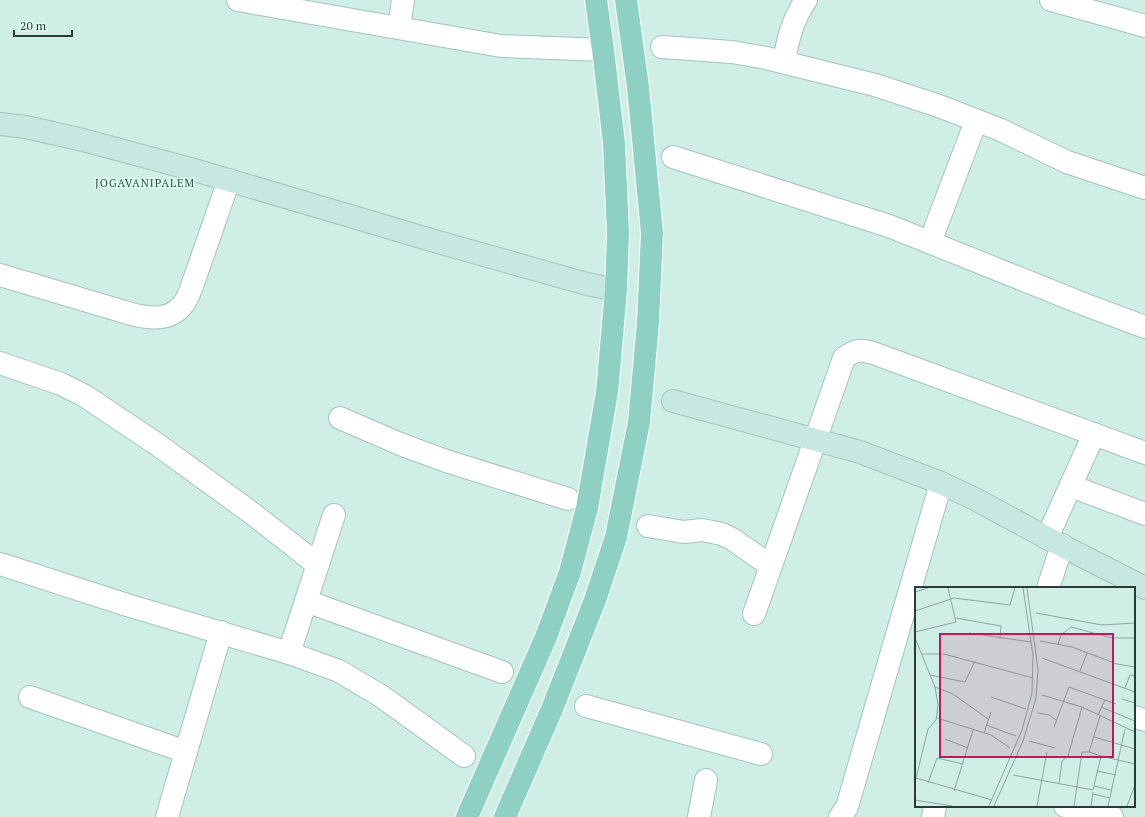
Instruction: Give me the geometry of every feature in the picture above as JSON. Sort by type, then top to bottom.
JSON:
[{"type":"main road","points":[[467,817],[546,637],[570,572],[587,508],[607,392],[616,290],[618,233],[614,143],[596,0]]},
{"type":"main road","points":[[506,817],[555,702],[594,600],[616,537],[639,422],[648,322],[652,233],[638,87],[626,0]]},
{"type":"street","points":[[238,0],[501,46],[603,50]]},
{"type":"street","points":[[399,28],[404,0]]},
{"type":"street","points":[[784,62],[789,35],[806,0]]},
{"type":"street","points":[[1051,0],[1145,26]]},
{"type":"street","points":[[662,47],[732,52],[784,62],[875,85],[939,106],[1001,130],[1066,162],[1145,188]]},
{"type":"street","points":[[930,242],[976,121]]},
{"type":"street","points":[[0,124],[26,127],[191,168],[438,242],[587,284],[616,290]]},
{"type":"street","points":[[673,156],[889,226],[1145,327]]},
{"type":"street","points":[[0,275],[135,315],[153,319],[167,316],[176,311],[185,302],[229,180]]},
{"type":"street","points":[[754,614],[844,358],[852,352],[863,350],[1145,453]]},
{"type":"street","points":[[0,363],[61,384],[85,396],[253,514],[318,564]]},
{"type":"street","points":[[673,401],[860,452],[941,483],[975,499],[1145,588]]},
{"type":"street","points":[[340,418],[400,444],[446,461],[568,498]]},
{"type":"street","points":[[1048,587],[1055,541],[1070,486],[1094,434]]},
{"type":"street","points":[[840,817],[847,807],[941,483]]},
{"type":"street","points":[[1070,486],[1145,514]]},
{"type":"street","points":[[289,653],[334,515]]},
{"type":"street","points":[[648,526],[684,532],[702,530],[722,534],[732,539],[771,566]]},
{"type":"street","points":[[0,564],[127,605],[289,653],[339,671],[381,696],[464,756]]},
{"type":"street","points":[[306,601],[502,672]]},
{"type":"street","points":[[167,817],[220,632]]},
{"type":"street","points":[[30,696],[186,752]]},
{"type":"street","points":[[586,706],[761,754]]},
{"type":"street","points":[[1135,717],[1145,720]]},
{"type":"street","points":[[699,817],[706,780]]},
{"type":"street","points":[[933,817],[935,807]]},
{"type":"street","points":[[1062,817],[1065,807]]},
{"type":"street","points":[[1069,807],[1112,817]]},
{"type":"district","name":"JOGAVANIPALEM","points":[[145,183]]}]
